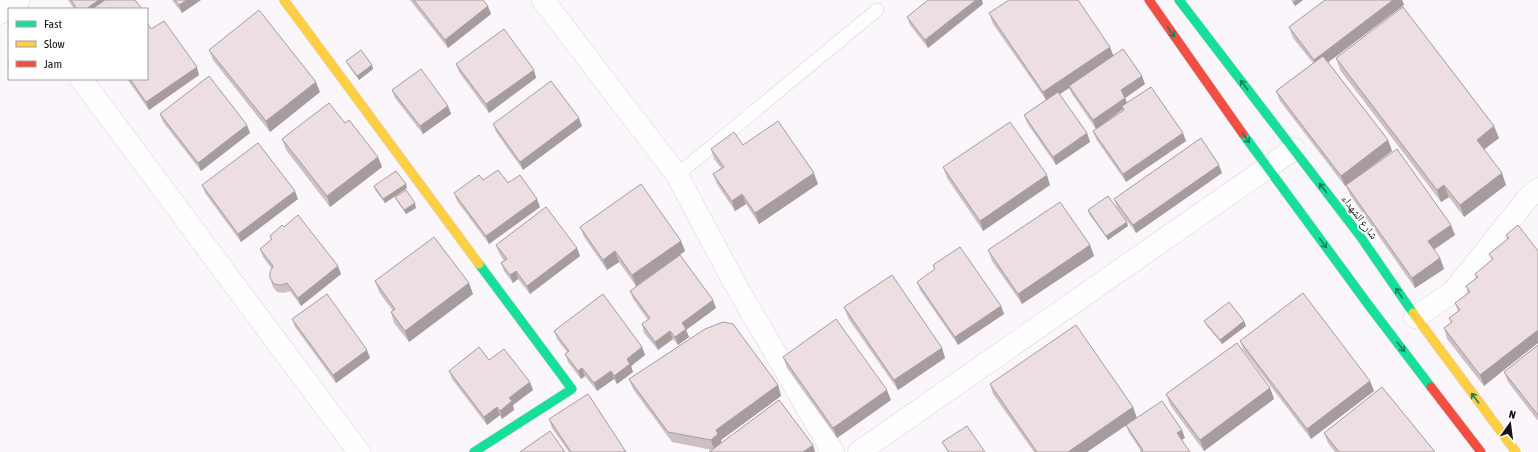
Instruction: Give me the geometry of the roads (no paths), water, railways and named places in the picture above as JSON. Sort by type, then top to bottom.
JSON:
[{"type":"main road","points":[[284,0],[572,389],[474,452]]},
{"type":"main road","points":[[1149,0],[1267,168],[1370,308],[1482,452]]},
{"type":"main road","name":"شارع الشهداء","points":[[1179,0],[1360,236],[1415,317],[1516,452]]},
{"type":"street","points":[[0,13],[18,0]]},
{"type":"street","points":[[22,0],[28,8]]},
{"type":"street","points":[[543,0],[677,175],[735,284],[833,452]]},
{"type":"street","points":[[82,80],[359,452]]},
{"type":"street","points":[[859,452],[1294,150]]},
{"type":"street","points":[[1415,317],[1453,292],[1534,200]]},
{"type":"lane","points":[[677,175],[877,10]]}]
